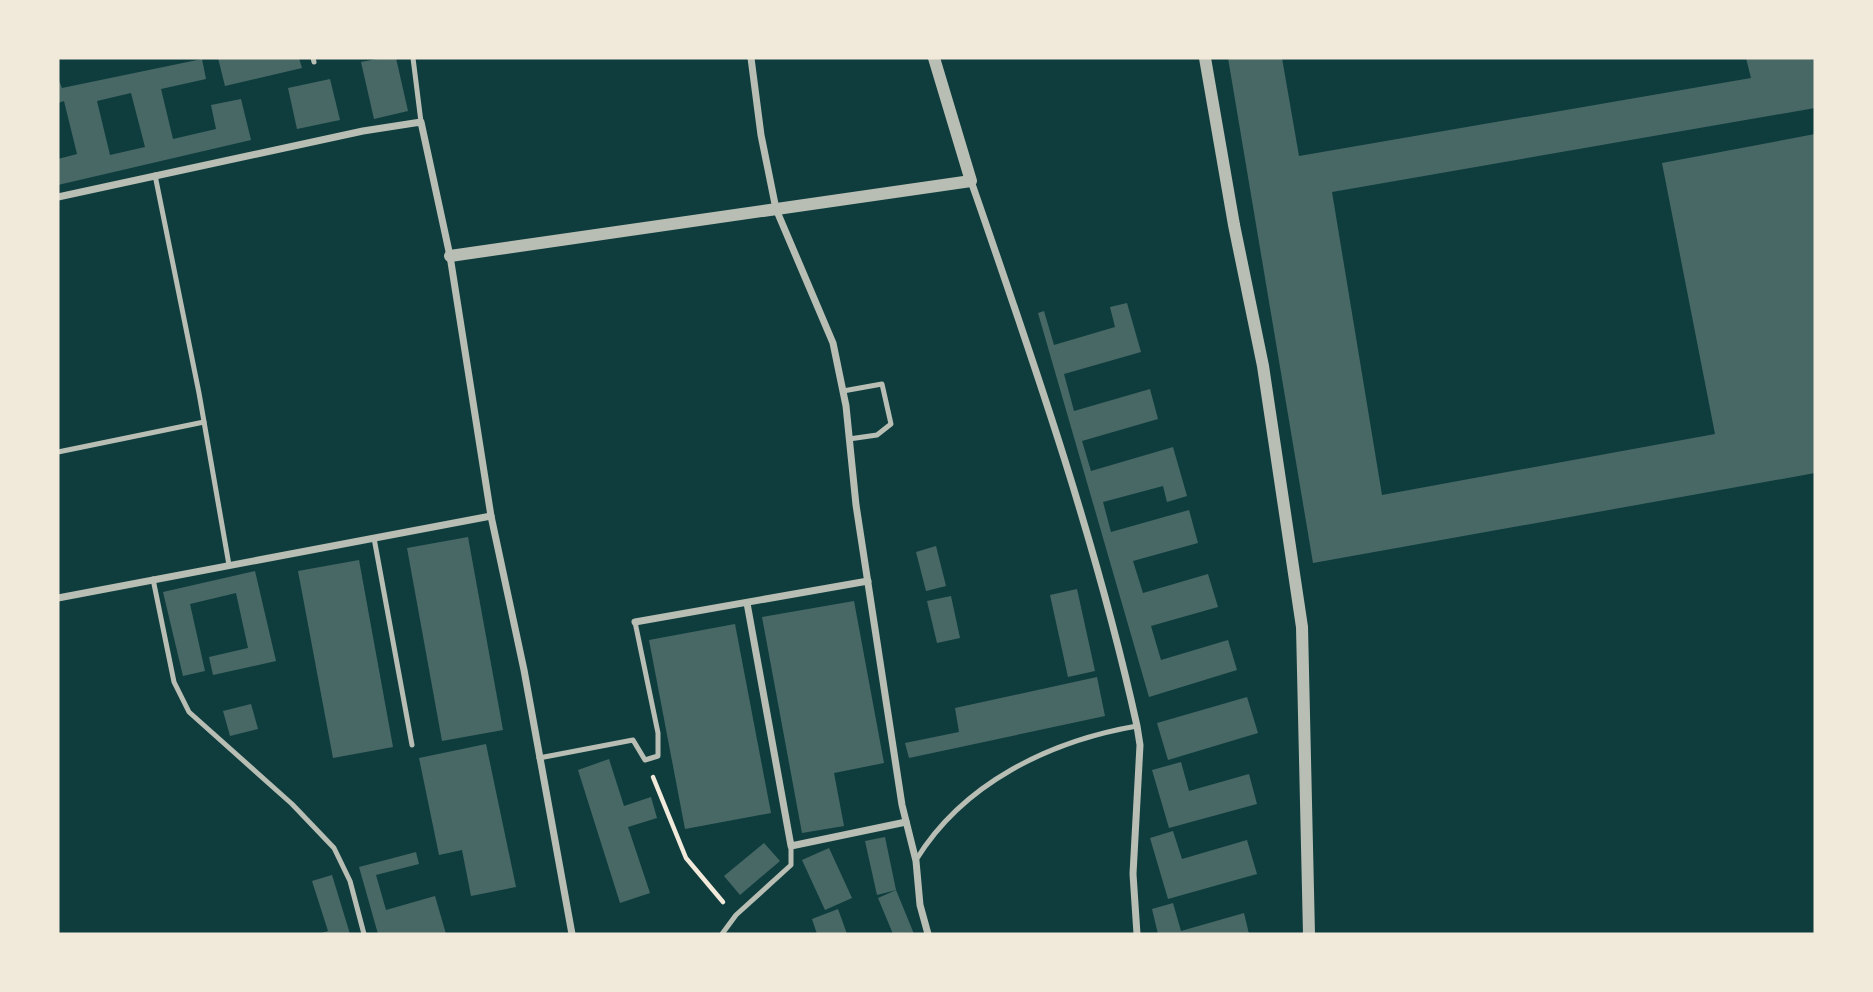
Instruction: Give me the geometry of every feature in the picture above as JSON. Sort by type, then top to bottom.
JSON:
[{"type":"street","points":[[751,58],[761,135],[776,209],[833,343],[843,391],[868,581],[906,822],[916,861],[920,905],[928,934]]},
{"type":"street","points":[[934,58],[971,181],[1064,456],[1106,603],[1137,726],[1140,745],[1133,874],[1137,934]]},
{"type":"street","points":[[1205,58],[1262,366],[1302,627],[1309,934]]},
{"type":"street","points":[[58,197],[363,131],[421,122],[450,256],[491,516],[524,670],[572,934]]},
{"type":"street","points":[[450,256],[971,181]]},
{"type":"street","points":[[58,598],[491,516]]},
{"type":"street","points":[[635,622],[868,581]]},
{"type":"street","points":[[747,603],[791,846],[906,822]]},
{"type":"lane","points":[[413,58],[421,122]]},
{"type":"lane","points":[[155,175],[229,565]]},
{"type":"lane","points":[[843,391],[882,384],[889,408],[891,424],[882,432],[849,439]]},
{"type":"lane","points":[[58,453],[204,422]]},
{"type":"lane","points":[[374,538],[412,745]]},
{"type":"lane","points":[[153,579],[174,682],[190,712],[292,804],[334,848],[350,881],[364,934]]},
{"type":"lane","points":[[539,758],[633,740],[645,760],[658,756],[658,733],[635,622]]},
{"type":"lane","points":[[916,861],[928,841],[979,789],[1066,744],[1100,732],[1137,726]]},
{"type":"lane","points":[[722,934],[736,915],[791,865],[791,846]]},
{"type":"path","points":[[645,760],[686,858],[707,886],[736,915]]},
{"type":"building","points":[[218,58],[299,58],[302,68],[225,86]]},
{"type":"building","points":[[396,58],[408,111],[374,119],[361,62]]},
{"type":"building","points":[[1228,58],[1282,58],[1299,156],[1751,78],[1746,58],[1815,58],[1815,108],[1332,192],[1382,495],[1715,434],[1662,163],[1815,134],[1815,473],[1313,563]]},
{"type":"building","points":[[202,59],[206,79],[161,89],[173,139],[216,129],[211,105],[241,99],[251,140],[58,185],[58,159],[77,154],[64,101],[58,103],[58,78],[62,88]],"holes":[[[131,93],[145,147],[110,155],[97,101]]]},
{"type":"building","points":[[330,79],[340,120],[297,129],[288,88]]},
{"type":"building","points":[[1127,303],[1141,352],[1064,374],[1074,411],[1150,389],[1158,419],[1082,441],[1091,471],[1173,447],[1187,496],[1167,502],[1163,486],[1103,502],[1111,532],[1189,510],[1198,543],[1133,561],[1143,593],[1208,574],[1218,607],[1151,626],[1161,660],[1228,640],[1237,670],[1149,697],[1038,313],[1044,311],[1054,345],[1115,327],[1110,307]]},
{"type":"building","points":[[468,537],[503,730],[442,741],[407,548]]},
{"type":"building","points":[[936,546],[946,586],[926,591],[916,552]]},
{"type":"building","points":[[359,560],[393,747],[333,758],[298,571]]},
{"type":"building","points":[[255,571],[276,661],[213,675],[209,657],[248,648],[236,593],[190,604],[205,671],[183,676],[163,592]]},
{"type":"building","points":[[1077,589],[1095,671],[1068,677],[1050,595]]},
{"type":"building","points":[[951,596],[960,638],[937,643],[927,601]]},
{"type":"building","points":[[854,601],[884,763],[834,773],[844,826],[802,833],[762,617]]},
{"type":"building","points":[[735,624],[771,813],[685,829],[649,640]]},
{"type":"building","points":[[1097,677],[1105,716],[909,758],[905,743],[959,732],[955,708]]},
{"type":"building","points":[[1247,697],[1258,733],[1168,760],[1157,723]]},
{"type":"building","points":[[251,704],[258,729],[230,736],[223,711]]},
{"type":"building","points":[[486,744],[516,887],[471,896],[462,850],[439,855],[419,758]]},
{"type":"building","points":[[609,759],[624,806],[651,797],[657,818],[628,827],[650,893],[620,903],[578,770]]},
{"type":"building","points":[[1181,762],[1189,791],[1249,774],[1257,804],[1169,828],[1152,770]]},
{"type":"building","points":[[1173,831],[1182,859],[1247,840],[1257,874],[1168,899],[1150,838]]},
{"type":"building","points":[[885,837],[896,890],[877,895],[865,841]]},
{"type":"building","points":[[764,843],[780,861],[740,895],[724,876]]},
{"type":"building","points":[[829,848],[852,898],[825,910],[802,860]]},
{"type":"building","points":[[416,852],[419,864],[376,875],[386,910],[435,896],[446,934],[378,934],[359,867]]},
{"type":"building","points":[[332,875],[350,934],[318,934],[328,931],[312,881]]},
{"type":"building","points":[[896,890],[914,934],[893,934],[878,898]]},
{"type":"building","points":[[1173,903],[1181,931],[1244,913],[1249,934],[1158,934],[1152,909]]},
{"type":"building","points":[[838,909],[847,934],[817,934],[812,919]]}]
